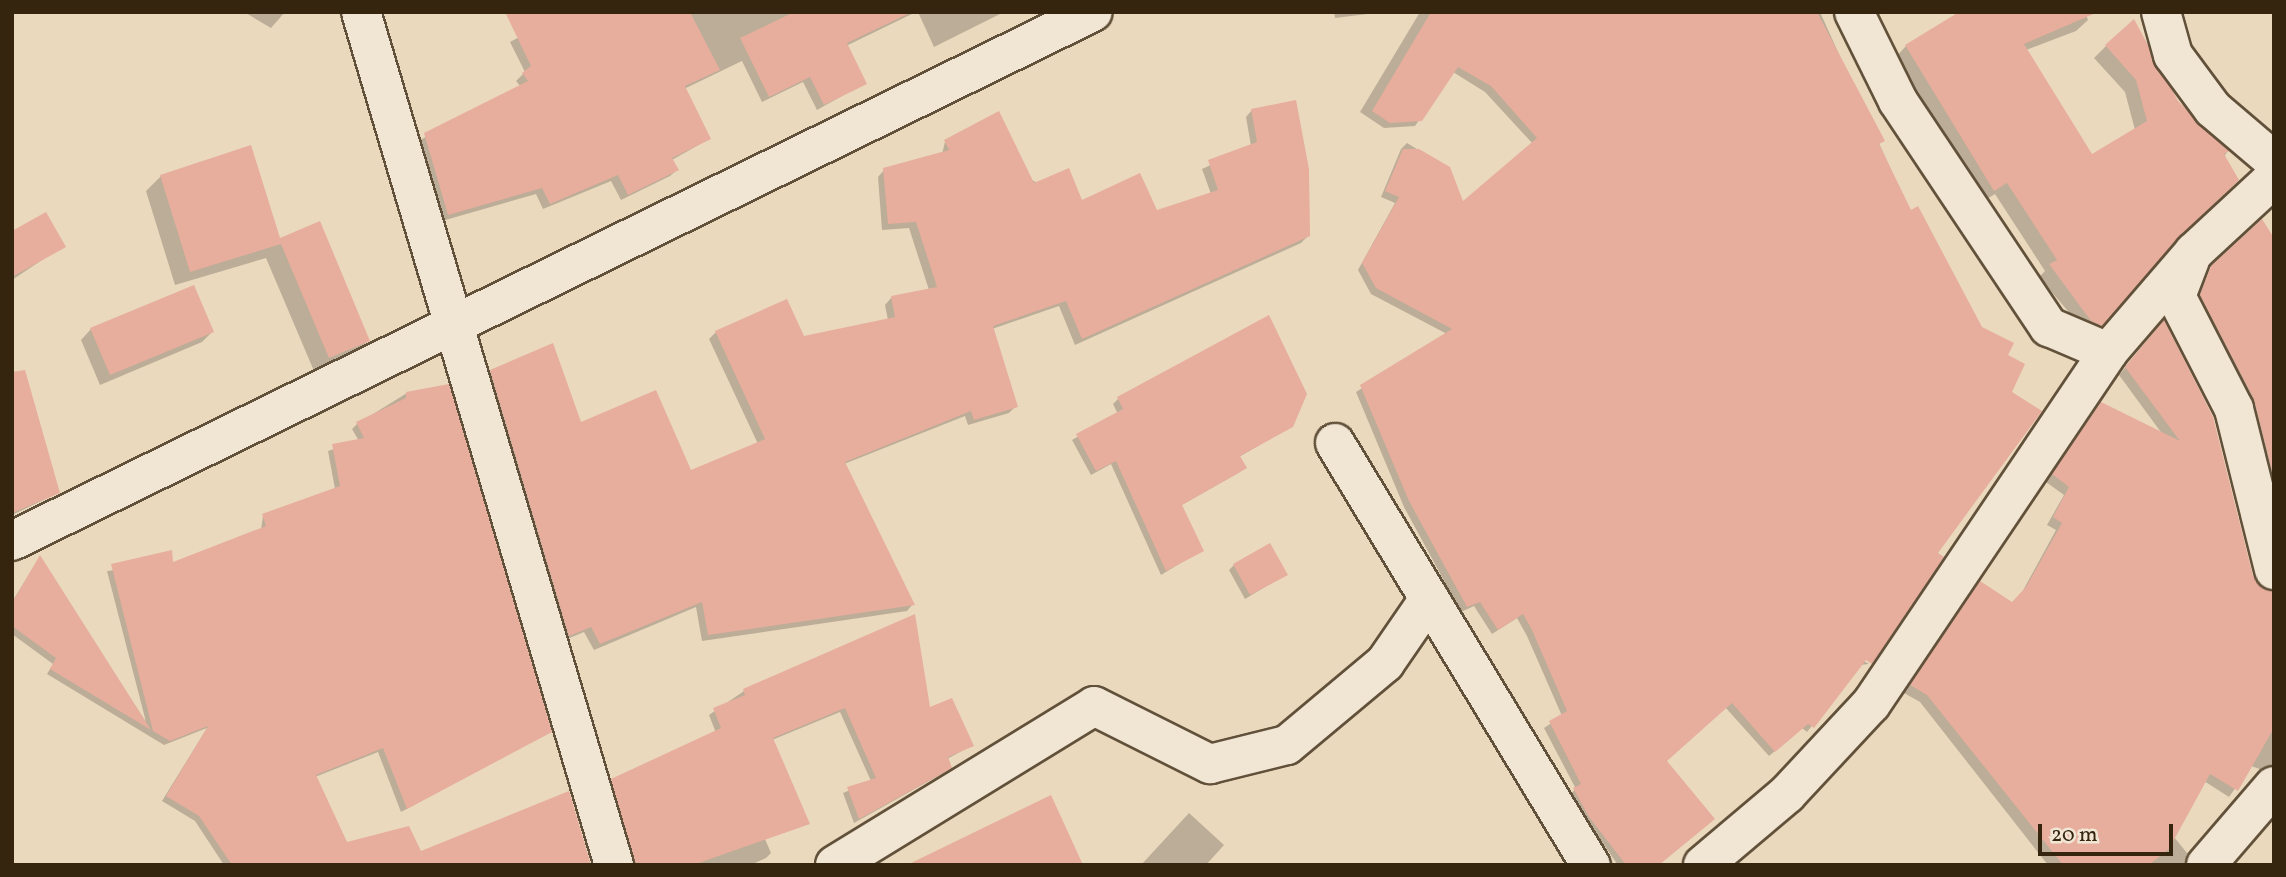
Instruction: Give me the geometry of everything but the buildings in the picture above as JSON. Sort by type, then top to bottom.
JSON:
[{"type":"street","points":[[361,12],[451,324],[614,865]]},
{"type":"street","points":[[12,541],[1093,12]]},
{"type":"street","points":[[1854,12],[1898,101],[2049,327],[2108,352]]},
{"type":"street","points":[[2161,12],[2173,55],[2213,109],[2274,161]]},
{"type":"street","points":[[1703,865],[1787,794],[1871,704],[2108,352],[2194,252],[2274,178]]},
{"type":"street","points":[[2194,252],[2176,296],[2234,409],[2274,570]]},
{"type":"street","points":[[1335,443],[1591,865]]},
{"type":"street","points":[[835,865],[1094,706],[1210,764],[1287,745],[1385,663],[1429,599]]},
{"type":"street","points":[[2206,865],[2274,786]]}]
